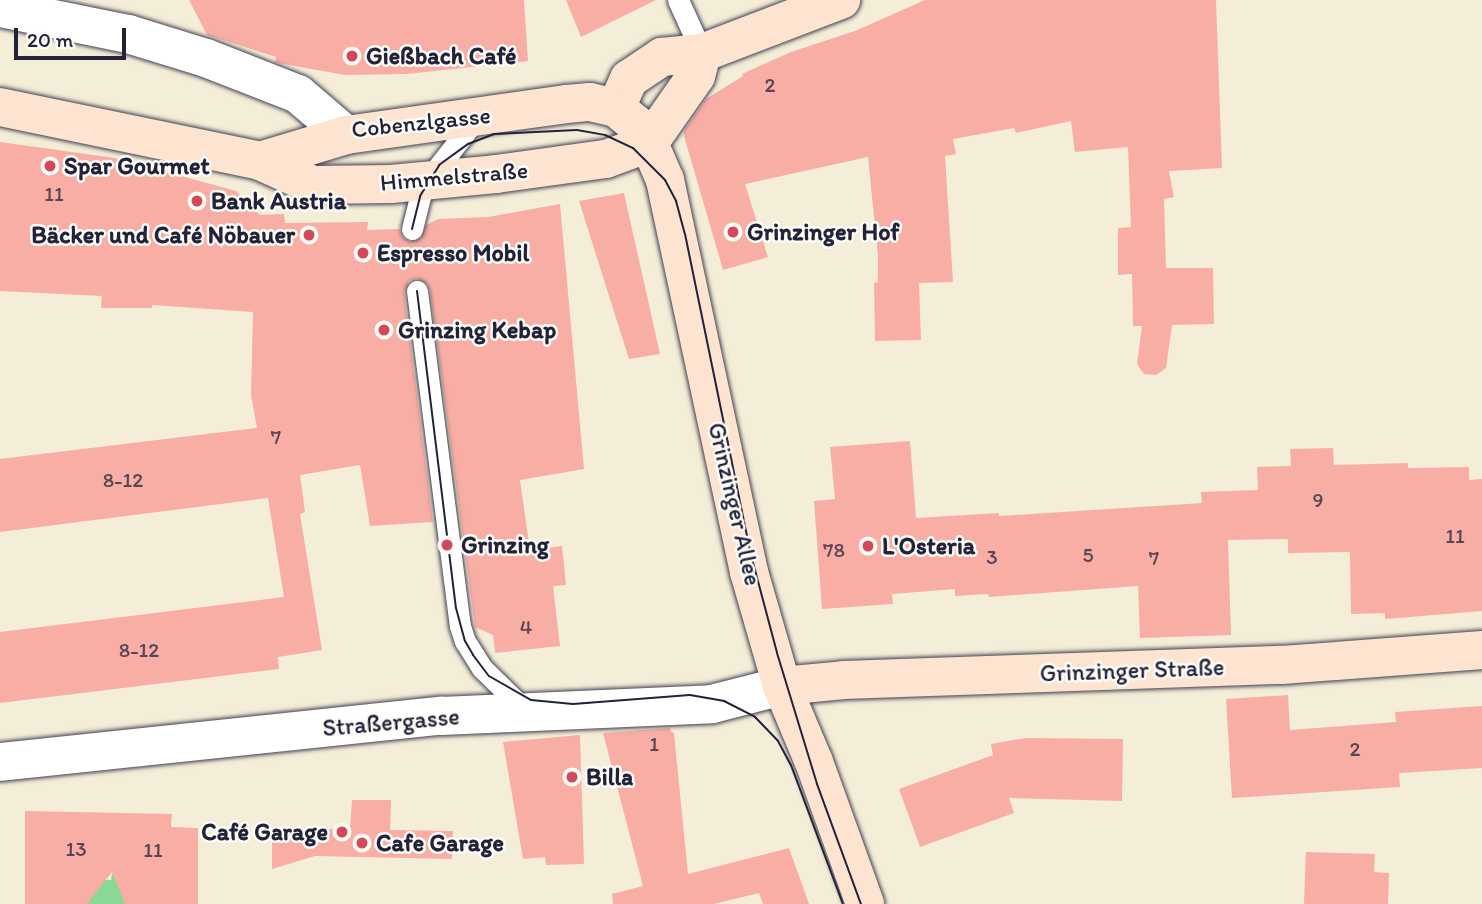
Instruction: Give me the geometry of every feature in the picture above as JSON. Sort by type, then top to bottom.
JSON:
[{"type":"street","points":[[616,108],[629,79],[662,57],[702,53],[841,0]]},
{"type":"street","name":"Cobenzlgasse","points":[[0,8],[128,34],[206,58],[298,94],[346,135],[590,102],[616,108]]},
{"type":"street","points":[[649,143],[696,76],[702,53]]},
{"type":"street","name":"Himmelstraße","points":[[0,107],[260,161],[313,185],[428,180],[606,159],[649,143]]},
{"type":"street","name":"Grinzinger Allee","points":[[616,108],[636,124],[649,143],[665,180],[749,572],[782,686],[814,762],[865,904]]},
{"type":"street","name":"Himmelstraße","points":[[260,161],[346,135]]},
{"type":"street","name":"Grinzinger Straße","points":[[782,686],[844,680],[1282,666],[1482,650]]},
{"type":"street","name":"Straßergasse","points":[[0,762],[442,716],[712,704],[782,686]]},
{"type":"lane","points":[[682,2],[702,53]]},
{"type":"lane","points":[[412,229],[420,196],[428,180],[477,117]]},
{"type":"lane","points":[[417,291],[460,626],[465,641],[482,668],[529,714]]},
{"type":"green space","points":[[112,874],[132,876],[125,904],[87,904],[91,892],[77,879],[111,880]]},
{"type":"building","points":[[189,0],[524,0],[528,61],[406,74],[345,75],[278,63],[275,62],[276,57],[207,35]]},
{"type":"building","points":[[566,0],[656,0],[581,37]]},
{"type":"building","points":[[925,0],[1216,0],[1222,168],[1169,171],[1174,197],[1164,199],[1166,268],[1213,268],[1214,324],[1172,325],[1166,368],[1156,375],[1144,374],[1137,364],[1142,326],[1133,326],[1132,274],[1118,275],[1118,228],[1131,227],[1128,147],[1075,152],[1071,121],[1016,133],[1014,128],[953,139],[956,154],[945,156],[953,282],[919,283],[921,340],[875,341],[874,283],[878,282],[878,256],[868,157],[745,184],[768,257],[723,270],[684,136],[684,131],[706,99],[743,76],[742,74],[791,52],[855,31]]},
{"type":"building","points":[[0,142],[115,158],[236,191],[260,215],[284,214],[285,223],[368,222],[367,230],[399,229],[403,238],[410,242],[421,238],[426,225],[438,219],[488,217],[560,204],[584,469],[520,480],[530,550],[562,546],[566,585],[553,586],[560,646],[495,653],[493,635],[475,627],[430,289],[427,283],[416,278],[409,281],[404,293],[433,522],[370,526],[360,465],[300,475],[305,512],[300,514],[322,650],[278,657],[279,669],[0,703],[0,632],[284,597],[268,498],[0,532],[0,459],[257,428],[251,395],[253,312],[152,305],[152,308],[101,308],[102,296],[0,291]]},
{"type":"building","points":[[624,193],[660,354],[629,359],[579,201]]},
{"type":"building","points":[[910,441],[916,518],[999,513],[999,516],[1202,503],[1201,492],[1258,490],[1257,467],[1291,466],[1290,449],[1333,448],[1334,465],[1408,463],[1408,468],[1469,467],[1469,480],[1482,479],[1482,611],[1385,619],[1385,613],[1351,614],[1350,552],[1288,553],[1288,539],[1228,540],[1231,635],[1140,638],[1138,586],[989,597],[988,594],[955,596],[955,589],[892,594],[893,604],[822,609],[814,501],[835,499],[830,447]]},
{"type":"building","points":[[1288,695],[1290,730],[1396,722],[1395,712],[1482,706],[1482,768],[1399,773],[1400,787],[1232,798],[1226,699]]},
{"type":"building","points":[[670,728],[674,733],[688,874],[789,848],[809,904],[763,904],[759,893],[714,904],[613,904],[612,894],[643,886],[603,733]]},
{"type":"building","name":"Billa","points":[[580,735],[584,864],[546,865],[545,857],[523,859],[503,742]]},
{"type":"building","points":[[1026,738],[1123,739],[1122,801],[1009,798],[1014,813],[920,847],[899,789],[993,755],[991,744]]},
{"type":"building","name":"Cafe Garage","points":[[352,800],[391,800],[390,830],[453,831],[452,859],[315,856],[272,869],[272,829],[350,829]]},
{"type":"building","points":[[25,811],[172,814],[171,827],[198,828],[198,904],[125,904],[112,872],[87,904],[25,904]]},
{"type":"building","points":[[1306,852],[1375,854],[1374,872],[1389,873],[1388,904],[1304,904]]},
{"type":"tram line","points":[[412,229],[420,196],[439,165],[468,144],[494,134],[577,130],[605,135],[633,148],[665,180],[676,201],[685,234],[751,555],[777,653],[817,784],[861,904]]},
{"type":"tram line","points":[[417,291],[456,608],[465,641],[473,655],[489,676],[531,700],[573,704],[690,695],[724,701],[755,717],[778,741],[791,765],[843,904]]},
{"type":"place","name":"Gießbach Café","points":[[352,56]]},
{"type":"place","name":"Spar Gourmet","points":[[50,166]]},
{"type":"place","name":"Bank Austria","points":[[197,201]]},
{"type":"place","name":"Grinzinger Hof","points":[[733,232]]},
{"type":"place","name":"Bäcker und Café Nöbauer","points":[[309,235]]},
{"type":"place","name":"Espresso Mobil","points":[[363,253]]},
{"type":"place","name":"Grinzing Kebap","points":[[384,330]]},
{"type":"place","name":"Grinzing","points":[[447,545]]},
{"type":"place","name":"L'Osteria","points":[[868,546]]},
{"type":"place","name":"Billa","points":[[572,777]]},
{"type":"place","name":"Café Garage","points":[[342,832]]},
{"type":"place","name":"Cafe Garage","points":[[362,843]]}]
